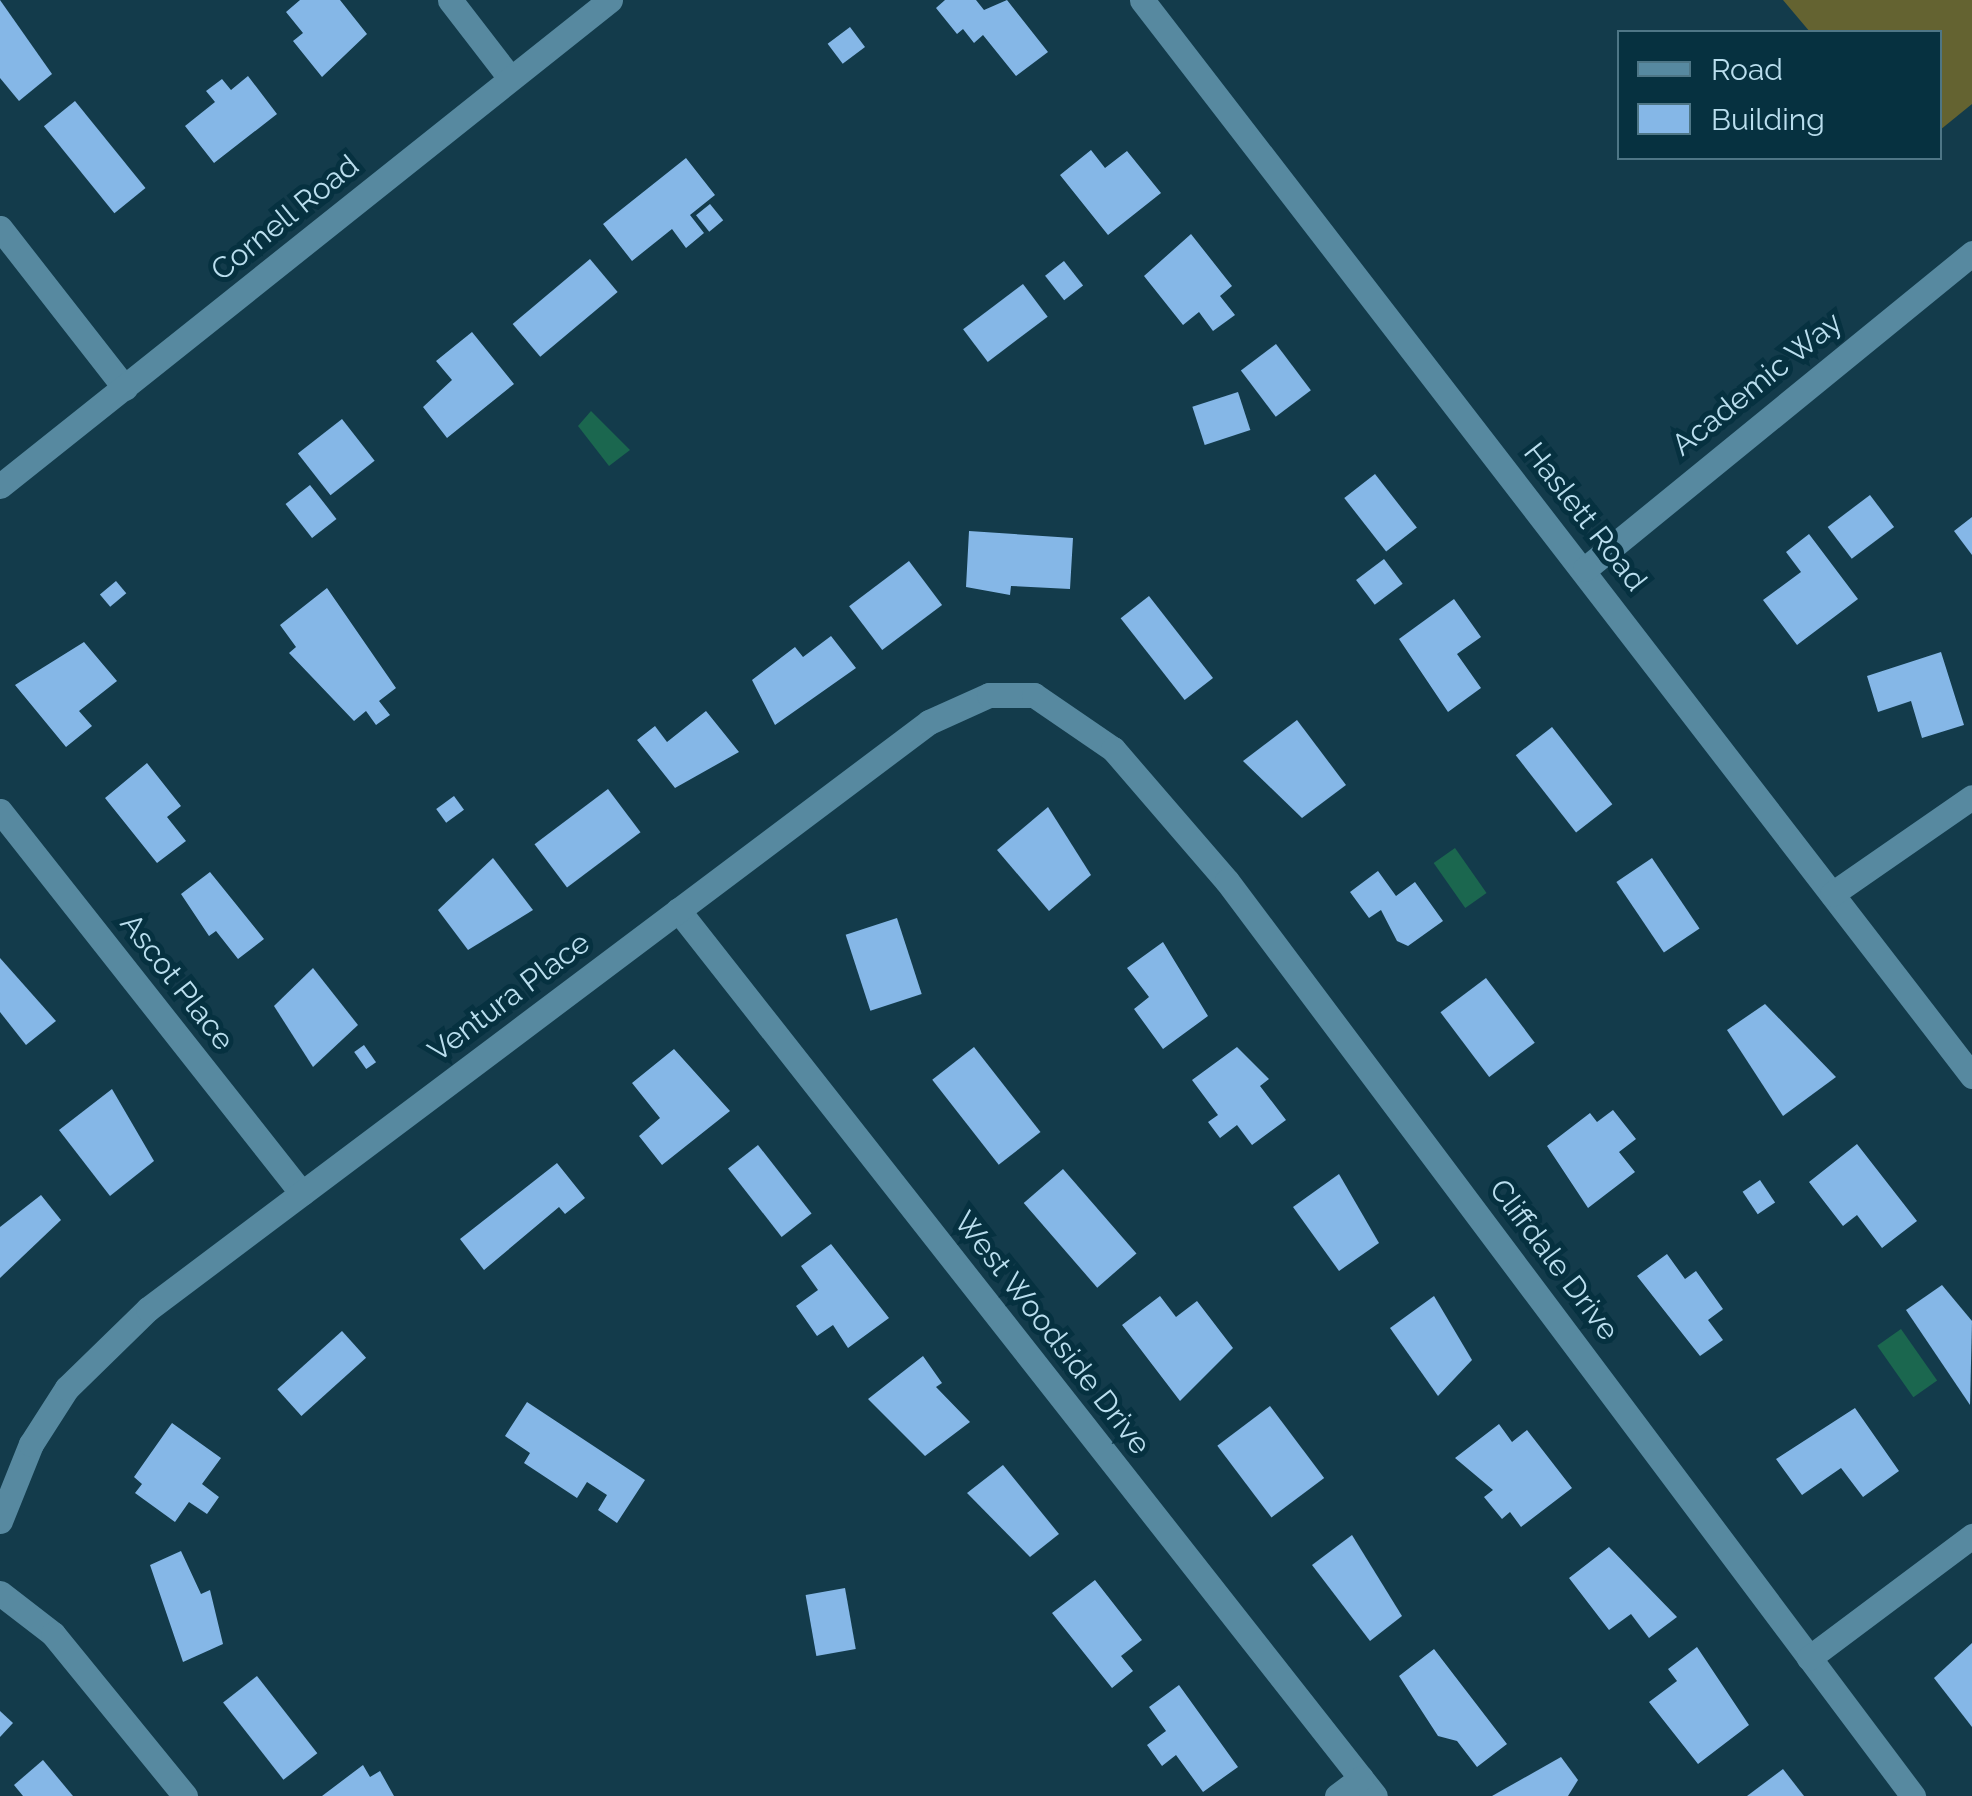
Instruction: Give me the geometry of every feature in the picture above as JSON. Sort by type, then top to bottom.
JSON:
[{"type":"street","points":[[450,0],[510,78]]},
{"type":"street","name":"Cornell Road","points":[[0,486],[610,0]]},
{"type":"street","name":"Haslett Road","points":[[1142,0],[1585,569],[1832,894],[1964,1048],[1972,1076]]},
{"type":"street","points":[[0,228],[125,388]]},
{"type":"street","name":"Academic Way","points":[[1585,569],[1972,253]]},
{"type":"street","name":"Ventura Place","points":[[0,1521],[31,1444],[90,1361],[302,1193],[929,722],[989,695],[1057,703],[1134,771]]},
{"type":"street","name":"Cliffdale Drive","points":[[1134,771],[1227,881],[1913,1796]]},
{"type":"street","points":[[1832,894],[1972,797]]},
{"type":"street","name":"Ascot Place","points":[[0,811],[302,1193]]},
{"type":"street","name":"West Woodside Drive","points":[[678,910],[1368,1787]]},
{"type":"street","points":[[1809,1658],[1972,1536]]},
{"type":"street","points":[[0,1593],[54,1634],[185,1796]]},
{"type":"street","points":[[1337,1796],[1368,1787]]},
{"type":"shaded area","points":[[1783,0],[1972,0],[1972,104],[1942,128],[1942,30],[1808,30]]},
{"type":"shaded area","points":[[591,411],[630,450],[609,466],[578,426]]},
{"type":"shaded area","points":[[1455,848],[1487,893],[1465,908],[1434,863]]},
{"type":"shaded area","points":[[1901,1329],[1937,1381],[1913,1397],[1877,1346]]},
{"type":"building","points":[[0,0],[52,74],[19,101],[0,78]]},
{"type":"building","points":[[300,0],[340,0],[367,34],[322,77],[293,41],[303,33],[286,12]]},
{"type":"building","points":[[945,0],[976,0],[984,10],[1007,0],[1048,52],[1016,76],[983,35],[974,43],[963,29],[957,34],[936,8]]},
{"type":"building","points":[[850,27],[865,47],[843,64],[828,44]]},
{"type":"building","points":[[248,76],[277,114],[214,163],[185,126],[215,102],[206,91],[222,79],[231,90]]},
{"type":"building","points":[[75,101],[145,188],[114,213],[44,126]]},
{"type":"building","points":[[1091,150],[1105,168],[1127,151],[1161,193],[1108,235],[1060,175]]},
{"type":"building","points":[[686,158],[715,195],[690,215],[704,233],[686,248],[672,229],[632,261],[603,224]]},
{"type":"building","points":[[710,204],[723,220],[709,232],[696,215]]},
{"type":"building","points":[[1191,234],[1232,286],[1220,296],[1235,315],[1213,331],[1199,312],[1183,325],[1144,276]]},
{"type":"building","points":[[590,259],[618,292],[540,357],[513,324]]},
{"type":"building","points":[[1064,261],[1083,285],[1064,300],[1045,276]]},
{"type":"building","points":[[1023,284],[1048,317],[988,362],[963,329]]},
{"type":"building","points":[[472,332],[514,384],[447,438],[423,407],[452,380],[436,361]]},
{"type":"building","points":[[1276,344],[1311,390],[1276,417],[1241,370]]},
{"type":"building","points":[[1238,392],[1250,430],[1205,445],[1192,407]]},
{"type":"building","points":[[342,419],[375,461],[331,495],[298,453]]},
{"type":"building","points":[[1375,474],[1417,528],[1386,552],[1344,498]]},
{"type":"building","points":[[310,485],[336,519],[312,538],[286,504]]},
{"type":"building","points":[[1870,495],[1894,527],[1852,559],[1828,527]]},
{"type":"building","points":[[1972,517],[1972,555],[1954,531]]},
{"type":"building","points":[[969,531],[1073,538],[1070,589],[1011,586],[1010,595],[966,587]]},
{"type":"building","points":[[1809,534],[1858,599],[1797,645],[1763,600],[1801,572],[1786,552]]},
{"type":"building","points":[[1384,559],[1403,584],[1375,605],[1356,580]]},
{"type":"building","points":[[909,561],[942,605],[882,650],[849,606]]},
{"type":"building","points":[[116,581],[126,593],[110,607],[100,594]]},
{"type":"building","points":[[327,588],[396,688],[379,701],[390,715],[376,725],[366,711],[354,721],[289,653],[296,647],[280,625]]},
{"type":"building","points":[[1149,596],[1213,678],[1185,700],[1121,618]]},
{"type":"building","points":[[1454,599],[1481,637],[1457,654],[1481,688],[1448,712],[1399,639]]},
{"type":"building","points":[[831,636],[856,668],[775,725],[752,680],[795,647],[803,657]]},
{"type":"building","points":[[84,642],[117,681],[79,711],[92,726],[66,747],[15,685]]},
{"type":"building","points":[[1941,652],[1964,725],[1922,738],[1911,701],[1878,712],[1867,676]]},
{"type":"building","points":[[706,711],[739,752],[675,788],[637,740],[655,726],[667,742]]},
{"type":"building","points":[[1297,720],[1346,785],[1302,818],[1243,761]]},
{"type":"building","points":[[1552,727],[1612,804],[1576,833],[1516,755]]},
{"type":"building","points":[[147,763],[181,806],[167,817],[186,841],[157,863],[105,798]]},
{"type":"building","points":[[608,789],[640,832],[567,887],[535,844]]},
{"type":"building","points":[[454,796],[464,810],[446,823],[436,809]]},
{"type":"building","points":[[1048,807],[1091,875],[1049,911],[997,850]]},
{"type":"building","points":[[493,858],[533,910],[468,950],[438,910]]},
{"type":"building","points":[[1652,858],[1700,928],[1664,953],[1616,882]]},
{"type":"building","points":[[1378,871],[1396,896],[1415,882],[1443,921],[1408,946],[1397,941],[1381,910],[1369,918],[1350,892]]},
{"type":"building","points":[[210,872],[264,939],[238,959],[216,931],[209,936],[181,894]]},
{"type":"building","points":[[897,918],[922,994],[870,1011],[846,935]]},
{"type":"building","points":[[1163,942],[1208,1016],[1163,1049],[1134,1009],[1149,997],[1127,968]]},
{"type":"building","points":[[0,958],[56,1021],[26,1045],[0,1012]]},
{"type":"building","points":[[313,968],[358,1025],[313,1067],[274,1006]]},
{"type":"building","points":[[1486,978],[1535,1043],[1489,1077],[1440,1012]]},
{"type":"building","points":[[1765,1004],[1836,1077],[1783,1116],[1727,1030]]},
{"type":"building","points":[[364,1045],[376,1062],[366,1069],[354,1052]]},
{"type":"building","points":[[974,1047],[1040,1132],[999,1165],[932,1080]]},
{"type":"building","points":[[1237,1047],[1269,1079],[1260,1086],[1286,1120],[1252,1145],[1237,1125],[1220,1138],[1208,1122],[1218,1115],[1192,1080]]},
{"type":"building","points":[[674,1049],[730,1111],[662,1165],[639,1136],[660,1118],[632,1083]]},
{"type":"building","points":[[112,1089],[154,1161],[110,1196],[59,1130]]},
{"type":"building","points":[[1613,1110],[1636,1139],[1619,1152],[1635,1172],[1588,1208],[1547,1146],[1590,1113],[1597,1122]]},
{"type":"building","points":[[1857,1144],[1917,1221],[1882,1248],[1857,1215],[1843,1226],[1809,1182]]},
{"type":"building","points":[[758,1145],[812,1214],[782,1237],[728,1168]]},
{"type":"building","points":[[557,1163],[585,1198],[565,1214],[559,1207],[484,1270],[460,1239]]},
{"type":"building","points":[[1063,1169],[1136,1254],[1097,1288],[1024,1203]]},
{"type":"building","points":[[1339,1174],[1379,1243],[1339,1271],[1293,1207]]},
{"type":"building","points":[[1760,1180],[1775,1202],[1758,1214],[1743,1192]]},
{"type":"building","points":[[41,1195],[61,1220],[0,1278],[0,1227]]},
{"type":"building","points":[[831,1244],[889,1318],[848,1348],[833,1325],[817,1336],[796,1306],[818,1290],[801,1266]]},
{"type":"building","points":[[1667,1254],[1685,1279],[1696,1271],[1723,1309],[1708,1320],[1723,1340],[1700,1356],[1637,1276]]},
{"type":"building","points":[[1942,1285],[1972,1321],[1970,1405],[1906,1310]]},
{"type":"building","points":[[1160,1296],[1176,1317],[1197,1301],[1233,1348],[1180,1401],[1122,1325]]},
{"type":"building","points":[[1434,1296],[1472,1360],[1438,1396],[1390,1328]]},
{"type":"building","points":[[342,1331],[366,1358],[301,1416],[277,1389]]},
{"type":"building","points":[[923,1356],[942,1383],[936,1387],[970,1422],[925,1456],[868,1399]]},
{"type":"building","points":[[527,1402],[645,1480],[617,1523],[598,1510],[607,1495],[587,1482],[577,1498],[524,1463],[530,1453],[505,1436]]},
{"type":"building","points":[[1270,1406],[1324,1478],[1271,1518],[1217,1446]]},
{"type":"building","points":[[1855,1408],[1899,1471],[1863,1497],[1841,1468],[1802,1495],[1776,1459]]},
{"type":"building","points":[[172,1423],[221,1458],[202,1484],[219,1497],[207,1514],[189,1502],[175,1522],[135,1493],[142,1484],[134,1477]]},
{"type":"building","points":[[1499,1424],[1512,1442],[1527,1430],[1572,1488],[1521,1527],[1510,1512],[1502,1519],[1484,1497],[1493,1490],[1455,1458]]},
{"type":"building","points":[[1003,1465],[1059,1534],[1030,1557],[967,1493]]},
{"type":"building","points":[[1352,1535],[1402,1616],[1370,1641],[1312,1565]]},
{"type":"building","points":[[1609,1547],[1677,1617],[1649,1638],[1631,1614],[1609,1630],[1569,1578]]},
{"type":"building","points":[[181,1551],[201,1594],[210,1590],[223,1644],[183,1662],[150,1565]]},
{"type":"building","points":[[1095,1580],[1142,1640],[1121,1656],[1133,1671],[1112,1688],[1052,1613]]},
{"type":"building","points":[[845,1588],[856,1649],[816,1656],[806,1595]]},
{"type":"building","points":[[1972,1643],[1972,1727],[1934,1678]]},
{"type":"building","points":[[1697,1647],[1749,1725],[1698,1764],[1649,1702],[1677,1681],[1668,1669]]},
{"type":"building","points":[[1434,1649],[1507,1744],[1477,1767],[1457,1741],[1438,1736],[1399,1676]]},
{"type":"building","points":[[257,1676],[317,1753],[283,1780],[223,1702]]},
{"type":"building","points":[[1179,1685],[1238,1767],[1203,1792],[1176,1755],[1162,1766],[1147,1745],[1166,1731],[1149,1707]]},
{"type":"building","points":[[0,1711],[13,1723],[0,1737]]},
{"type":"building","points":[[1561,1757],[1578,1780],[1568,1796],[1492,1796]]},
{"type":"building","points":[[43,1760],[73,1796],[23,1796],[14,1785]]},
{"type":"building","points":[[363,1765],[370,1777],[380,1771],[394,1796],[322,1796]]},
{"type":"building","points":[[1783,1769],[1804,1796],[1747,1796]]}]
